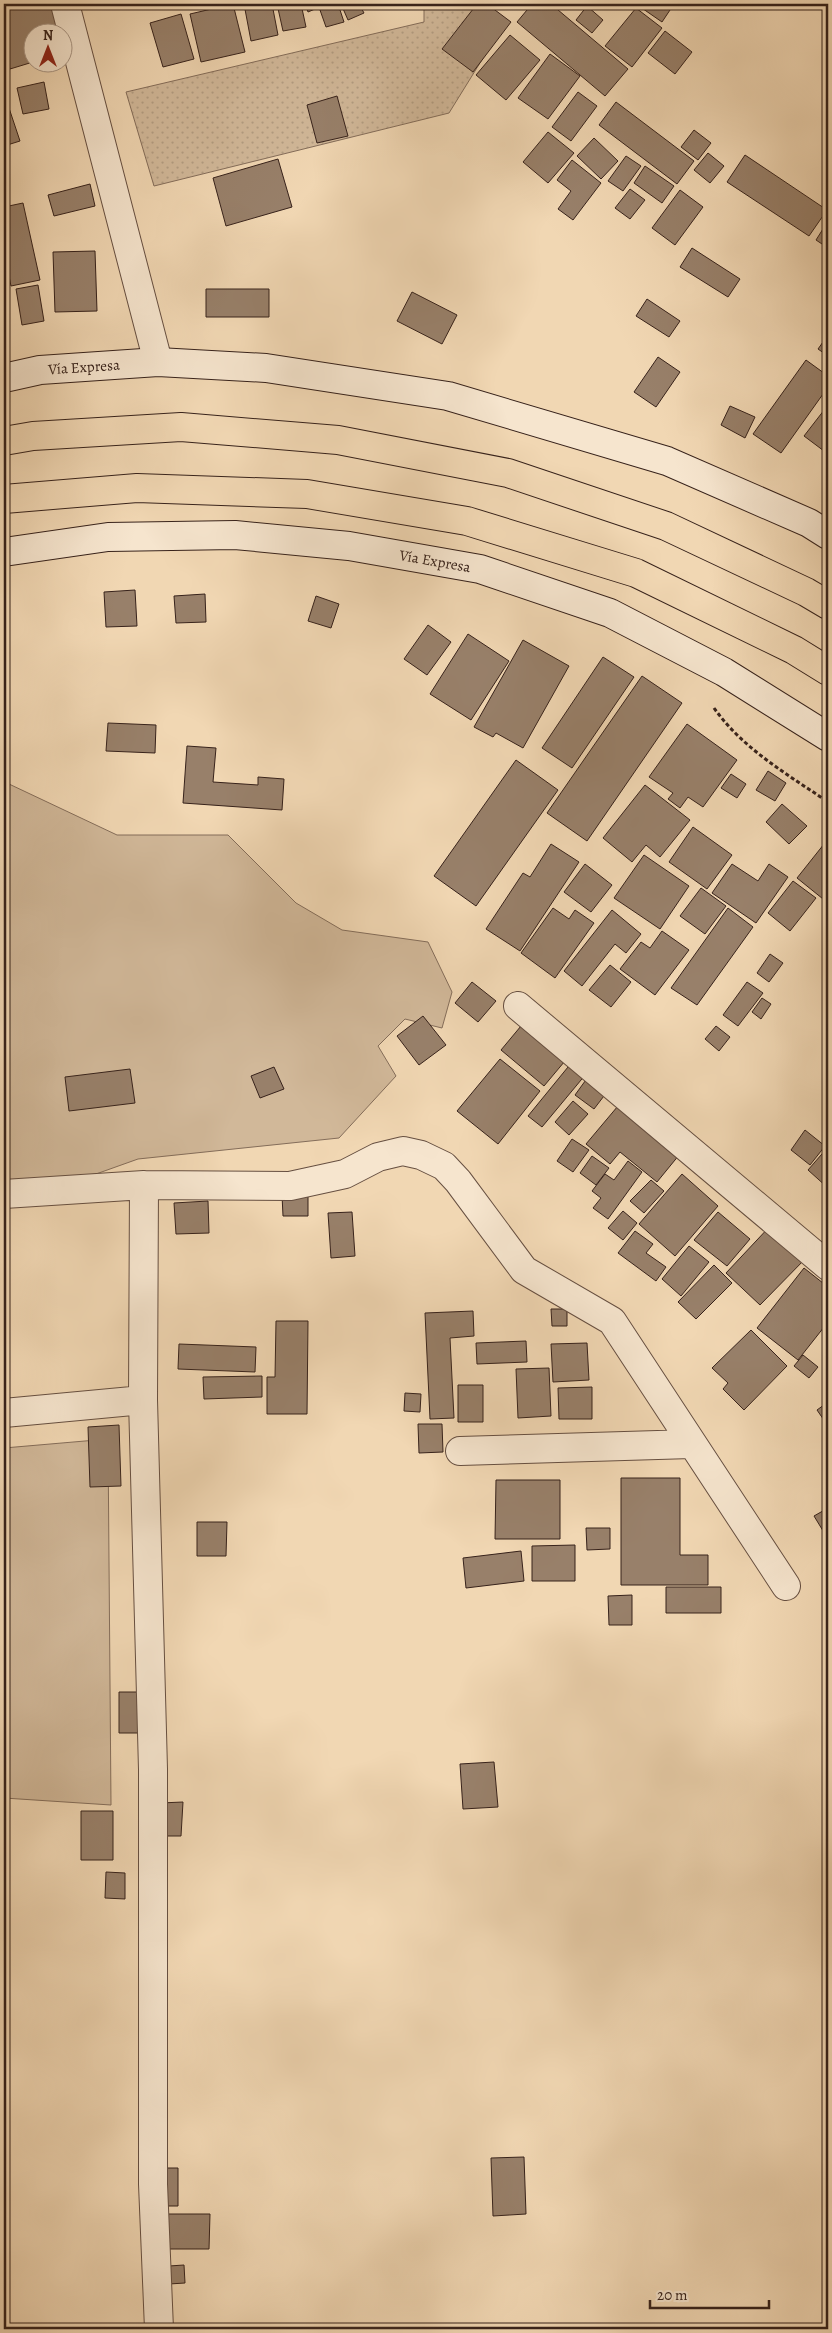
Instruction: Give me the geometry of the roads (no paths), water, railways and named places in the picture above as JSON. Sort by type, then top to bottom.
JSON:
[{"type":"main road","points":[[4,441],[33,436],[181,427],[338,440],[508,473],[666,526],[806,592],[828,605]]},
{"type":"main road","points":[[4,499],[136,488],[307,494],[467,521],[636,573],[794,650],[828,671]]},
{"type":"street","points":[[65,4],[158,362]]},
{"type":"street","name":"Vía Expresa","points":[[4,378],[40,370],[158,362],[266,368],[448,396],[668,461],[809,523],[828,535]]},
{"type":"street","name":"Vía Expresa","points":[[4,552],[108,537],[235,535],[349,546],[480,569],[610,613],[724,672],[828,737]]},
{"type":"street","points":[[518,1006],[828,1266]]},
{"type":"street","points":[[4,1194],[144,1185],[290,1186],[345,1174],[378,1157],[403,1151],[421,1155],[444,1166],[458,1181],[524,1270],[612,1321],[786,1586]]},
{"type":"street","points":[[144,1185],[143,1400],[153,1770],[153,2184],[159,2329]]},
{"type":"street","points":[[4,1414],[143,1400]]},
{"type":"street","points":[[460,1451],[691,1444]]}]
